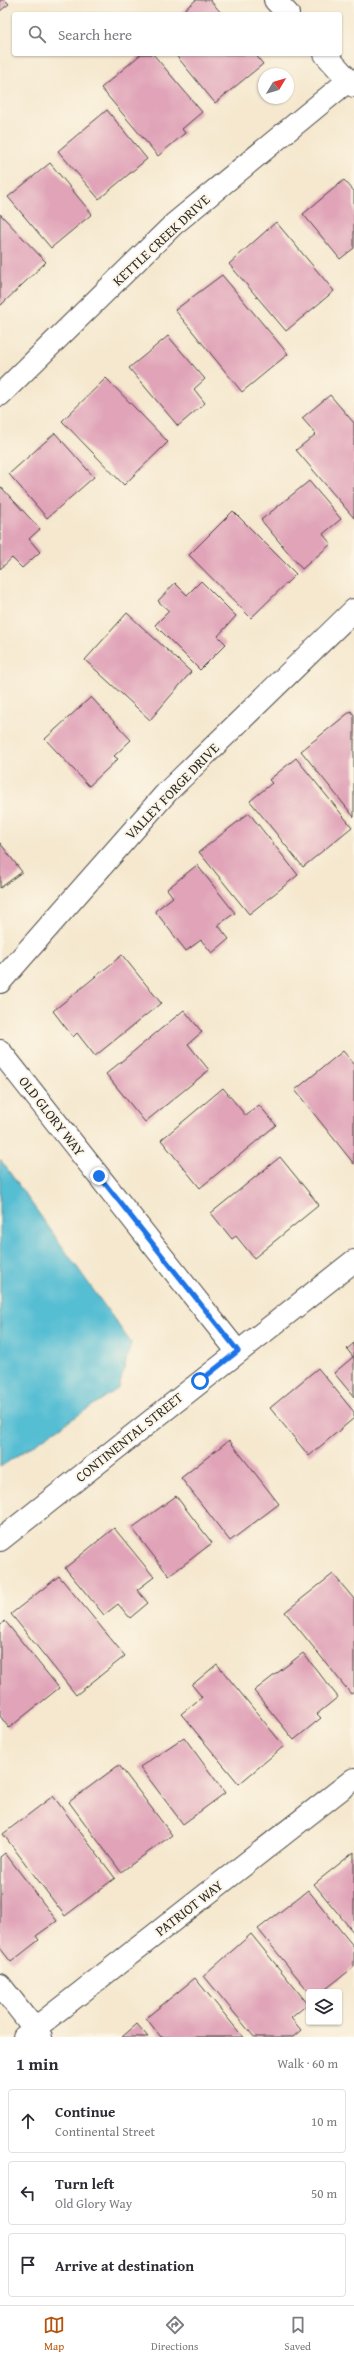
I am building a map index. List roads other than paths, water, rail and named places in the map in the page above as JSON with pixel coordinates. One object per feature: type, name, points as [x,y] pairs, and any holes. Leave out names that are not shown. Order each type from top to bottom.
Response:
[{"type":"street","points":[[275,0],[286,12]]},
{"type":"street","points":[[327,56],[351,83]]},
{"type":"street","name":"KETTLE CREEK DRIVE","points":[[0,395],[174,224],[351,83]]},
{"type":"street","name":"VALLEY FORGE DRIVE","points":[[0,982],[167,792],[354,610]]},
{"type":"street","name":"OLD GLORY WAY","points":[[0,1051],[238,1351]]},
{"type":"street","name":"CONTINENTAL STREET","points":[[0,1540],[354,1261]]},
{"type":"street","name":"PATRIOT WAY","points":[[33,2034],[354,1779]]},
{"type":"street","points":[[0,1985],[33,2034]]},
{"type":"water","points":[[0,1159],[131,1343],[119,1388],[0,1467]]}]
